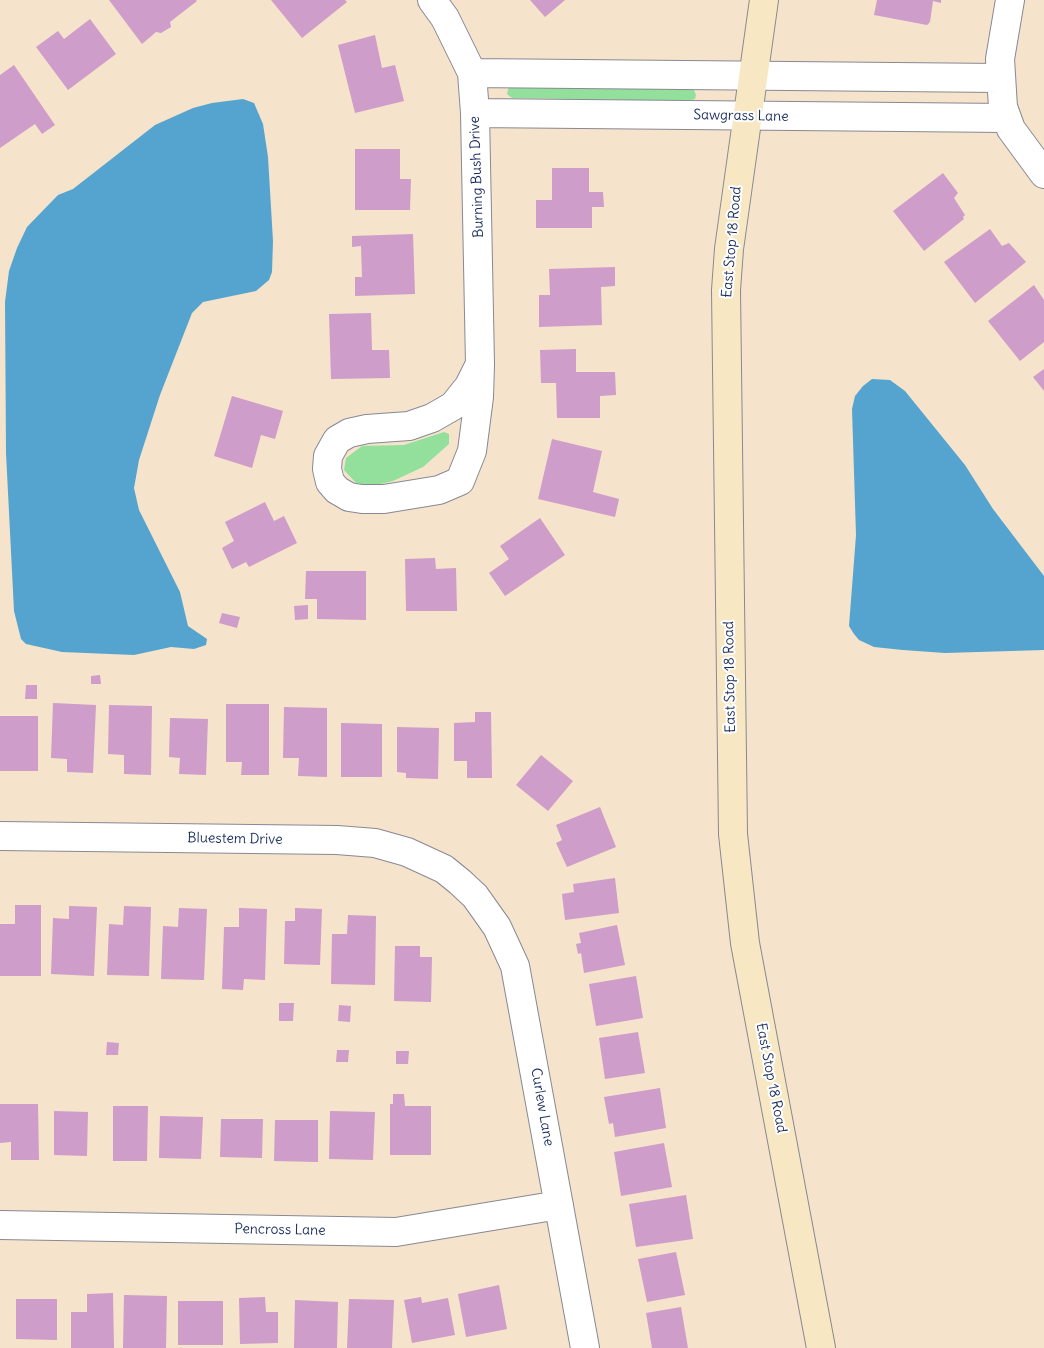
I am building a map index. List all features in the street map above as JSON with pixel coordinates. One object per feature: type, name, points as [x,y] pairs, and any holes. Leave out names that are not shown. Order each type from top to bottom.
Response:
[{"type":"street","name":"Burning Bush Drive","points":[[432,0],[445,18],[472,73],[475,113],[480,364],[472,451],[460,481],[439,490],[384,499],[349,497],[337,490],[330,482],[327,469],[328,456],[337,440],[358,431],[409,426],[432,418],[454,406],[469,386],[480,364]]},
{"type":"street","name":"East Stop 18 Road","points":[[764,0],[729,249],[726,290],[734,834],[745,943],[821,1348]]},
{"type":"street","points":[[1010,0],[1000,59],[1003,107],[1011,129],[1044,174]]},
{"type":"street","points":[[472,73],[753,74],[1000,78]]},
{"type":"street","name":"Sawgrass Lane","points":[[475,113],[1007,118]]},
{"type":"street","name":"Bluestem Drive","points":[[0,836],[337,840],[375,843],[407,852],[444,869],[460,882]]},
{"type":"street","name":"Curlew Lane","points":[[460,882],[475,896],[497,927],[515,966],[585,1348]]},
{"type":"street","name":"Pencross Lane","points":[[0,1225],[396,1232],[559,1205]]},
{"type":"green space","points":[[509,86],[693,88],[696,95],[695,99],[688,101],[512,98],[507,94]]},
{"type":"green space","points":[[444,432],[449,434],[449,444],[423,467],[393,481],[372,486],[356,483],[344,470],[346,458],[362,446],[404,445]]},
{"type":"water","points":[[243,99],[254,103],[263,124],[268,157],[273,241],[272,272],[269,280],[256,291],[203,302],[192,313],[160,395],[139,460],[134,488],[139,510],[180,592],[188,626],[207,639],[206,645],[194,649],[171,647],[134,655],[62,652],[26,644],[21,639],[14,611],[6,453],[5,302],[9,271],[17,248],[27,227],[58,195],[73,189],[155,125],[193,108],[212,103]]},
{"type":"water","points":[[872,379],[890,380],[905,391],[965,465],[993,509],[1044,576],[1044,650],[945,653],[903,650],[874,647],[859,640],[854,634],[849,626],[856,535],[852,409],[855,396]]},
{"type":"building","points":[[109,0],[197,1],[170,22],[171,27],[161,33],[156,32],[142,44]]},
{"type":"building","points":[[271,0],[345,0],[347,2],[302,38]]},
{"type":"building","points":[[530,0],[565,0],[545,17]]},
{"type":"building","points":[[877,0],[941,0],[941,3],[933,1],[930,22],[927,25],[874,15]]},
{"type":"building","points":[[90,19],[116,54],[68,90],[36,47],[58,31],[64,39]]},
{"type":"building","points":[[375,35],[382,68],[395,65],[404,101],[355,113],[338,45]]},
{"type":"building","points":[[14,65],[55,125],[42,134],[35,124],[0,148],[0,75]]},
{"type":"building","points":[[355,149],[400,149],[400,179],[411,179],[410,210],[355,210]]},
{"type":"building","points":[[552,168],[589,168],[589,192],[603,192],[604,207],[592,207],[592,228],[536,228],[536,200],[552,200]]},
{"type":"building","points":[[943,173],[958,193],[954,198],[965,215],[964,219],[924,251],[893,211]]},
{"type":"building","points":[[990,229],[1002,246],[1009,243],[1026,262],[975,303],[944,262]]},
{"type":"building","points":[[413,234],[415,294],[355,296],[355,277],[362,277],[361,246],[352,247],[352,236]]},
{"type":"building","points":[[615,267],[615,286],[601,287],[602,325],[539,327],[539,295],[550,295],[549,269]]},
{"type":"building","points":[[1034,285],[1044,300],[1044,342],[1020,361],[988,321]]},
{"type":"building","points":[[371,313],[372,350],[389,350],[390,378],[331,379],[329,314]]},
{"type":"building","points":[[576,349],[576,372],[615,372],[616,395],[600,396],[600,418],[557,418],[556,383],[541,383],[540,350]]},
{"type":"building","points":[[1044,369],[1044,391],[1033,377]]},
{"type":"building","points":[[232,396],[283,411],[275,439],[261,435],[252,468],[214,456]]},
{"type":"building","points":[[552,439],[602,451],[593,492],[619,499],[615,517],[538,499]]},
{"type":"building","points":[[265,502],[274,521],[284,516],[297,543],[249,567],[246,562],[232,569],[222,548],[234,541],[225,522]]},
{"type":"building","points":[[540,518],[565,555],[505,596],[489,573],[509,559],[500,546]]},
{"type":"building","points":[[435,558],[436,569],[456,568],[457,611],[406,611],[405,559]]},
{"type":"building","points":[[306,571],[366,571],[366,620],[317,619],[317,599],[305,599]]},
{"type":"building","points":[[308,605],[308,619],[295,620],[294,606]]},
{"type":"building","points":[[222,613],[240,617],[237,628],[219,623]]},
{"type":"building","points":[[100,675],[101,684],[91,684],[91,676]]},
{"type":"building","points":[[26,685],[37,685],[37,699],[25,699]]},
{"type":"building","points":[[53,703],[96,705],[93,773],[67,772],[67,759],[51,758]]},
{"type":"building","points":[[226,704],[269,704],[269,775],[241,775],[242,762],[226,762]]},
{"type":"building","points":[[109,705],[152,706],[151,775],[124,774],[124,755],[108,754]]},
{"type":"building","points":[[284,707],[327,708],[327,777],[298,776],[299,758],[283,758]]},
{"type":"building","points":[[475,712],[491,712],[492,778],[467,778],[467,761],[454,761],[454,723],[475,722]]},
{"type":"building","points":[[0,716],[38,716],[38,771],[0,771]]},
{"type":"building","points":[[170,718],[208,719],[206,775],[179,774],[180,758],[169,757]]},
{"type":"building","points":[[341,723],[382,724],[382,777],[341,777]]},
{"type":"building","points":[[397,727],[439,728],[438,779],[406,778],[406,773],[397,772]]},
{"type":"building","points":[[541,755],[573,781],[548,811],[516,785]]},
{"type":"building","points":[[600,807],[616,847],[567,867],[556,843],[562,840],[556,825]]},
{"type":"building","points":[[615,878],[619,913],[565,920],[562,894],[574,892],[573,884]]},
{"type":"building","points":[[15,905],[41,905],[41,976],[0,976],[0,924],[15,924]]},
{"type":"building","points":[[69,906],[97,907],[94,976],[51,974],[53,918],[69,919]]},
{"type":"building","points":[[124,906],[151,907],[149,976],[107,975],[109,924],[123,925]]},
{"type":"building","points":[[179,908],[207,909],[204,980],[161,979],[163,926],[178,927]]},
{"type":"building","points":[[239,908],[267,909],[265,980],[244,979],[243,990],[222,989],[224,927],[239,927]]},
{"type":"building","points":[[295,908],[322,909],[320,965],[284,964],[285,921],[295,921]]},
{"type":"building","points":[[348,915],[376,916],[375,985],[331,984],[332,934],[347,934]]},
{"type":"building","points":[[617,925],[625,965],[584,973],[581,953],[578,954],[576,944],[581,943],[579,933]]},
{"type":"building","points":[[395,946],[420,946],[420,957],[432,957],[431,1002],[394,1001]]},
{"type":"building","points":[[636,976],[643,1018],[596,1026],[589,984]]},
{"type":"building","points":[[279,1003],[294,1003],[293,1021],[279,1021]]},
{"type":"building","points":[[339,1005],[351,1006],[350,1022],[338,1021]]},
{"type":"building","points":[[638,1032],[645,1073],[605,1079],[599,1038]]},
{"type":"building","points":[[107,1042],[119,1043],[118,1055],[106,1055]]},
{"type":"building","points":[[337,1050],[349,1050],[348,1062],[336,1062]]},
{"type":"building","points":[[396,1051],[409,1051],[408,1064],[396,1064]]},
{"type":"building","points":[[660,1088],[666,1128],[615,1137],[613,1123],[609,1124],[604,1097]]},
{"type":"building","points":[[393,1094],[404,1094],[405,1106],[431,1106],[431,1155],[390,1155],[390,1104],[393,1104]]},
{"type":"building","points":[[0,1104],[38,1104],[39,1160],[11,1160],[11,1142],[0,1143]]},
{"type":"building","points":[[113,1106],[148,1106],[147,1161],[113,1161]]},
{"type":"building","points":[[54,1111],[88,1112],[87,1156],[54,1155]]},
{"type":"building","points":[[330,1111],[375,1112],[373,1160],[329,1159]]},
{"type":"building","points":[[160,1116],[203,1117],[201,1159],[159,1158]]},
{"type":"building","points":[[221,1119],[263,1119],[262,1158],[220,1157]]},
{"type":"building","points":[[275,1120],[318,1120],[318,1162],[274,1161]]},
{"type":"building","points":[[664,1143],[672,1187],[621,1196],[614,1152]]},
{"type":"building","points":[[686,1195],[693,1239],[636,1247],[629,1204]]},
{"type":"building","points":[[676,1252],[685,1295],[647,1302],[638,1259]]},
{"type":"building","points":[[499,1285],[507,1329],[466,1337],[458,1294]]},
{"type":"building","points":[[113,1293],[114,1348],[71,1348],[71,1312],[87,1312],[87,1294]]},
{"type":"building","points":[[124,1295],[167,1296],[166,1348],[123,1348]]},
{"type":"building","points":[[265,1297],[266,1312],[278,1312],[278,1343],[240,1344],[239,1298]]},
{"type":"building","points":[[421,1297],[422,1303],[448,1298],[455,1335],[412,1343],[404,1300]]},
{"type":"building","points":[[16,1299],[57,1299],[57,1340],[16,1339]]},
{"type":"building","points":[[349,1299],[394,1300],[392,1348],[347,1348]]},
{"type":"building","points":[[295,1300],[338,1302],[337,1348],[294,1348]]},
{"type":"building","points":[[178,1301],[223,1301],[223,1345],[178,1345]]},
{"type":"building","points":[[681,1307],[688,1348],[652,1348],[646,1313]]}]
